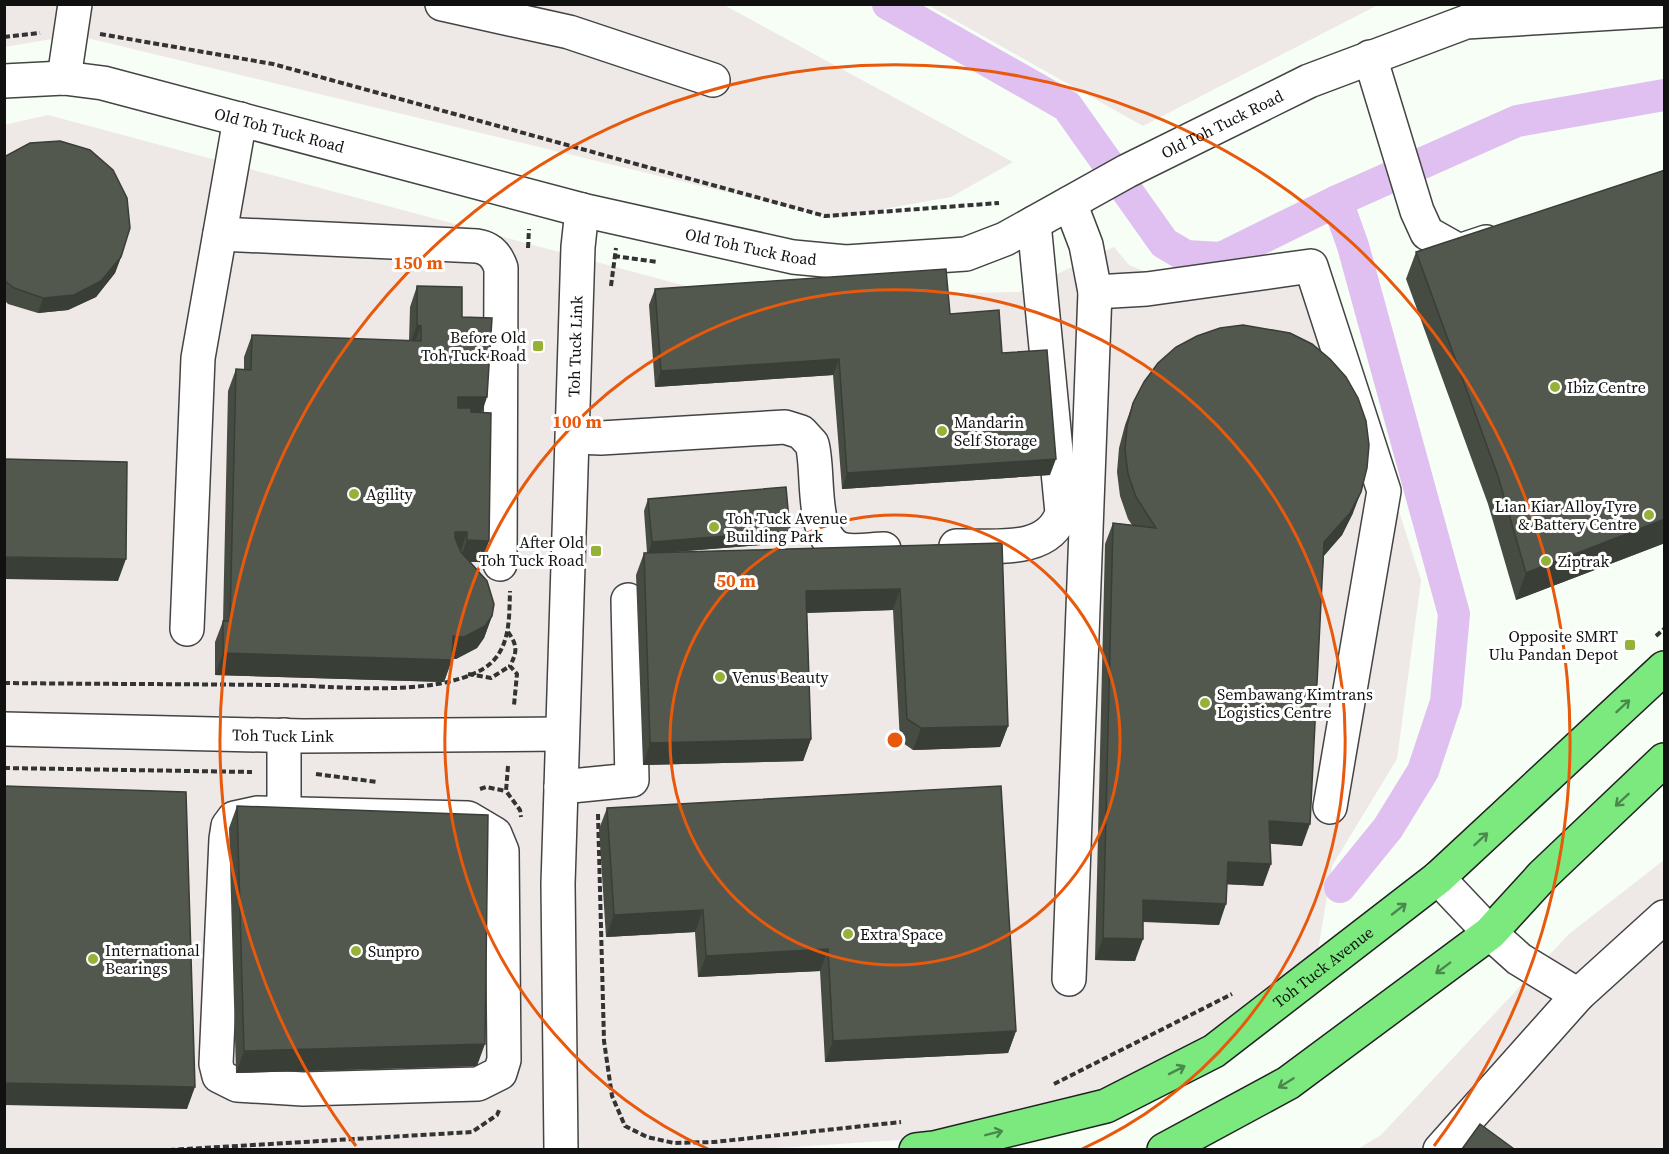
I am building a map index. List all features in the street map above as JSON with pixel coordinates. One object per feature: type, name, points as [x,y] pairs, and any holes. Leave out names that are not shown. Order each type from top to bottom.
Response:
[{"type":"main road","name":"Toh Tuck Avenue","points":[[910,1136],[934,1148],[1106,1106],[1214,1051],[1438,878],[1656,656]]},
{"type":"main road","points":[[1164,1149],[1288,1083],[1490,933],[1543,875],[1665,760]]},
{"type":"street","points":[[442,4],[569,32],[713,80]]},
{"type":"street","name":"Old Toh Tuck Road","points":[[4,81],[64,78],[103,83],[582,210],[793,257],[846,262],[966,254],[1005,239],[1161,153],[1309,81],[1477,12],[1665,10]]},
{"type":"street","points":[[64,78],[73,17]]},
{"type":"street","points":[[1370,57],[1417,211],[1427,233],[1459,251],[1513,232]]},
{"type":"street","points":[[188,629],[198,358],[240,119]]},
{"type":"street","points":[[1069,979],[1095,292],[1086,245],[1082,196]]},
{"type":"street","name":"Toh Tuck Link","points":[[561,1149],[558,884],[578,247],[582,210]]},
{"type":"street","points":[[573,436],[601,438],[785,427],[794,429],[812,444],[823,533],[832,543],[849,550],[1033,543],[1046,537],[1059,522],[1062,503],[1034,223]]},
{"type":"street","points":[[220,234],[477,246],[484,247],[494,255],[501,268],[500,564]]},
{"type":"street","points":[[1095,292],[1147,289],[1311,266],[1384,490],[1330,807]]},
{"type":"street","points":[[561,787],[632,780],[628,600]]},
{"type":"street","name":"Toh Tuck Link","points":[[4,729],[284,735],[562,734]]},
{"type":"street","points":[[284,735],[284,814]]},
{"type":"street","points":[[243,814],[284,814],[468,818],[495,834],[502,851],[504,1060],[500,1073],[495,1078],[478,1084],[303,1089],[237,1085],[219,1076],[216,1064],[228,826],[234,818],[243,814]]},
{"type":"street","points":[[1438,878],[1490,933],[1520,959],[1578,995]]},
{"type":"street","points":[[1440,1149],[1578,995],[1665,917]]},
{"type":"path","points":[[4,37],[73,17],[273,64],[825,216],[999,203]]},
{"type":"path","points":[[1656,656],[1665,629]]},
{"type":"path","points":[[4,683],[379,688],[447,683],[467,674],[482,669],[492,661],[501,649],[508,632],[516,644],[516,654],[510,666],[491,678],[467,674]]},
{"type":"path","points":[[510,666],[517,674],[506,791],[520,810],[521,822]]},
{"type":"path","points":[[1051,1085],[1242,989]]},
{"type":"path","points":[[169,1149],[472,1132],[497,1115],[502,1105]]},
{"type":"path","points":[[625,1126],[647,1137],[674,1143],[910,1136]]},
{"type":"shaded area","points":[[5,5],[724,5],[1013,162],[951,197],[833,218],[75,35],[5,47]]},
{"type":"shaded area","points":[[928,5],[1378,5],[1143,126]]},
{"type":"shaded area","points":[[48,115],[727,297],[1019,292],[1114,247],[1129,265],[1177,285],[1315,250],[1421,580],[1397,759],[1332,866],[1316,963],[1105,1099],[947,1137],[745,1150],[5,1149],[4,125]]},
{"type":"shaded area","points":[[1664,860],[1664,1149],[1356,1150],[1381,1135],[1569,934]]},
{"type":"building","points":[[60,141],[90,150],[113,170],[127,198],[130,228],[121,257],[101,281],[74,295],[43,298],[14,288],[4,280],[4,157],[30,143]]},
{"type":"building","name":"Ibiz Centre","points":[[1665,170],[1665,519],[1526,573],[1498,476],[1416,252]]},
{"type":"building","name":"Mandarin Self Storage","points":[[946,269],[950,314],[999,310],[1002,353],[1047,350],[1056,459],[847,473],[839,359],[661,371],[655,289]]},
{"type":"building","name":"Agility","points":[[417,286],[462,287],[462,317],[492,318],[487,397],[458,397],[458,408],[471,408],[471,412],[491,413],[489,541],[467,540],[467,532],[455,532],[455,538],[461,552],[487,581],[494,604],[492,616],[485,626],[464,637],[453,636],[452,660],[223,653],[223,621],[230,621],[236,369],[251,370],[252,335],[421,341],[421,326],[417,325]]},
{"type":"building","name":"Sembawang Kimtrans Logistics Centre","points":[[1243,325],[1290,333],[1312,344],[1346,377],[1358,398],[1366,421],[1369,445],[1367,468],[1361,492],[1350,513],[1324,542],[1310,824],[1269,821],[1271,864],[1228,862],[1226,904],[1143,900],[1143,939],[1103,938],[1113,523],[1156,528],[1136,497],[1128,474],[1125,450],[1127,426],[1133,403],[1144,382],[1158,363],[1176,347],[1220,328]]},
{"type":"building","points":[[4,459],[127,462],[126,559],[4,557]]},
{"type":"building","name":"Toh Tuck Avenue Building Park","points":[[786,487],[790,531],[652,542],[648,499]]},
{"type":"building","name":"Venus Beauty","points":[[1002,543],[1008,726],[921,728],[907,719],[900,589],[806,591],[811,739],[650,743],[644,553]]},
{"type":"building","name":"International Bearings","points":[[4,786],[186,792],[195,1087],[4,1083]]},
{"type":"building","name":"Extra Space","points":[[1001,786],[1016,1031],[833,1041],[828,949],[706,956],[703,910],[614,915],[607,808]]},
{"type":"building","name":"Sunpro","points":[[237,806],[488,815],[485,1044],[244,1051]]},
{"type":"building","points":[[1480,1124],[1514,1149],[1462,1149]]},
{"type":"waterway","points":[[888,4],[1067,106],[1164,243],[1186,256],[1221,258],[1337,201],[1353,246],[1454,614],[1446,702],[1423,771],[1388,828],[1340,887]]},
{"type":"waterway","points":[[1337,201],[1517,121],[1664,95]]},
{"type":"place","name":"Before Old Toh Tuck Road","points":[[538,346]]},
{"type":"place","name":"Ibiz Centre","points":[[1555,387]]},
{"type":"place","name":"Mandarin Self Storage","points":[[942,431]]},
{"type":"place","name":"Agility","points":[[354,494]]},
{"type":"place","name":"Lian Kiar Alloy Tyre & Battery Centre","points":[[1649,515]]},
{"type":"place","name":"Toh Tuck Avenue Building Park","points":[[714,527]]},
{"type":"place","name":"After Old Toh Tuck Road","points":[[596,551]]},
{"type":"place","name":"Ziptrak","points":[[1546,561]]},
{"type":"place","name":"Opposite SMRT Ulu Pandan Depot","points":[[1630,645]]},
{"type":"place","name":"Venus Beauty","points":[[720,677]]},
{"type":"place","name":"Sembawang Kimtrans Logistics Centre","points":[[1205,703]]},
{"type":"place","name":"Extra Space","points":[[848,934]]},
{"type":"place","name":"Sunpro","points":[[356,951]]},
{"type":"place","name":"International Bearings","points":[[93,959]]}]
